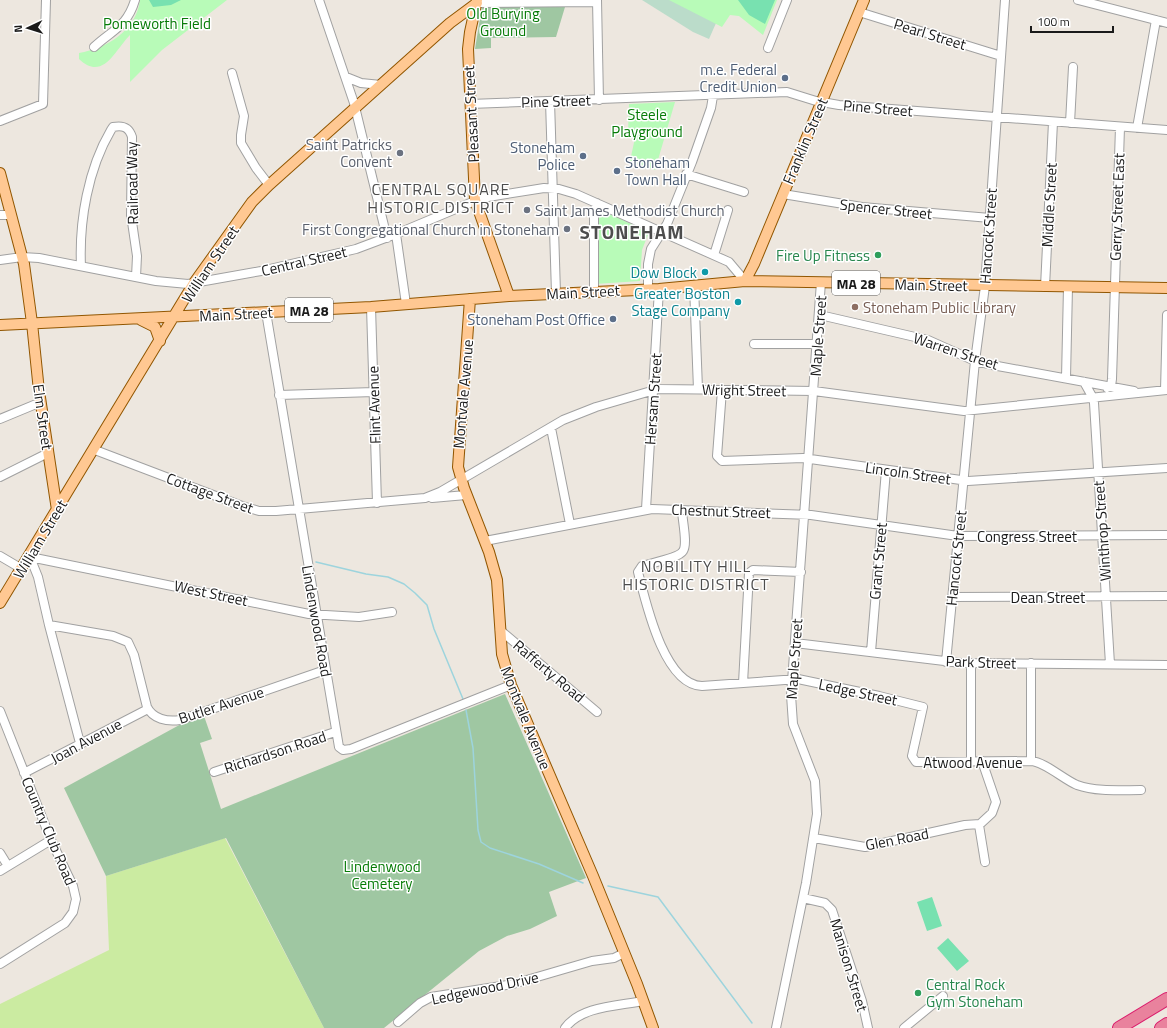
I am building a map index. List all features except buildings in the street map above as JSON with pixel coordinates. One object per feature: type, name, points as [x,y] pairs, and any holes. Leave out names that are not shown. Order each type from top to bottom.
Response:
[{"type":"highway","points":[[1119,1028],[1167,998]]},
{"type":"highway","points":[[1161,1028],[1167,1024]]},
{"type":"main road","name":"Franklin Street","points":[[745,281],[754,264],[864,0]]},
{"type":"main road","name":"William Street","points":[[0,603],[30,557],[192,287],[252,202],[268,185],[450,23],[477,1]]},
{"type":"main road","name":"Pleasant Street","points":[[477,1],[470,32],[468,54],[475,200],[509,296]]},
{"type":"main road","points":[[450,23],[463,25],[470,32]]},
{"type":"main road","name":"Elm Street","points":[[0,173],[23,261],[41,402],[57,510]]},
{"type":"main road","name":"Main Street","points":[[0,325],[174,318],[556,293],[648,289],[745,281],[1167,288]]},
{"type":"main road","points":[[192,287],[188,297],[190,308],[200,316]]},
{"type":"main road","name":"Montvale Avenue","points":[[470,299],[458,455],[461,479],[485,542],[498,584],[500,630],[504,664],[511,685],[624,953],[653,1028]]},
{"type":"main road","points":[[139,319],[155,327],[160,341]]},
{"type":"street","points":[[0,122],[44,104],[46,0]]},
{"type":"street","points":[[94,47],[119,28],[129,15],[135,0]]},
{"type":"street","points":[[319,0],[356,108],[386,238]]},
{"type":"street","points":[[768,48],[787,0]]},
{"type":"street","name":"Hancock Street","points":[[946,662],[975,360],[985,286],[1005,0]]},
{"type":"street","points":[[1078,0],[1167,23]]},
{"type":"street","points":[[477,1],[597,1],[599,100]]},
{"type":"street","name":"Pearl Street","points":[[859,12],[1001,56]]},
{"type":"street","points":[[1137,128],[1156,20]]},
{"type":"street","points":[[1070,123],[1073,67]]},
{"type":"street","points":[[232,73],[245,119],[241,135],[242,143],[247,155],[268,185]]},
{"type":"street","points":[[346,77],[360,83],[381,85]]},
{"type":"street","name":"Pine Street","points":[[470,104],[787,92],[822,102],[997,118],[1167,130]]},
{"type":"street","points":[[648,289],[648,259],[653,244],[667,224],[711,108],[713,96]]},
{"type":"street","points":[[550,102],[556,293]]},
{"type":"street","name":"Middle Street","points":[[1045,287],[1053,122]]},
{"type":"street","name":"Railroad Way","points":[[81,266],[84,218],[93,171],[113,127],[124,127],[129,131],[132,139],[131,214],[136,248],[136,277]]},
{"type":"street","name":"Gerry Street East","points":[[1111,386],[1120,127]]},
{"type":"street","points":[[686,174],[744,192]]},
{"type":"street","name":"Central Street","points":[[0,260],[23,261],[39,258],[192,287],[226,278],[320,258],[386,238],[475,200],[516,191],[553,188],[571,192],[714,255],[730,263],[745,281]]},
{"type":"street","name":"Spencer Street","points":[[783,194],[862,207],[990,218]]},
{"type":"street","points":[[594,291],[594,212],[597,203]]},
{"type":"street","points":[[714,255],[728,210]]},
{"type":"street","points":[[0,215],[11,215]]},
{"type":"street","points":[[396,234],[406,304]]},
{"type":"street","name":"Maple Street","points":[[776,1028],[803,898],[818,814],[817,794],[812,770],[793,724],[791,707],[820,316],[821,282]]},
{"type":"street","points":[[694,286],[698,390]]},
{"type":"street","points":[[1066,378],[1068,287]]},
{"type":"street","name":"Hersam Street","points":[[646,509],[659,288]]},
{"type":"street","name":"Flint Avenue","points":[[371,306],[377,503]]},
{"type":"street","name":"Lindenwood Road","points":[[266,312],[335,732],[339,746],[342,750],[347,750],[511,685]]},
{"type":"street","points":[[1166,390],[1167,315]]},
{"type":"street","name":"Warren Street","points":[[820,316],[928,340],[975,360],[992,365],[1111,386],[1141,393]]},
{"type":"street","points":[[754,344],[818,344]]},
{"type":"street","name":"Winthrop Street","points":[[1084,382],[1093,398],[1110,664]]},
{"type":"street","points":[[1093,398],[1111,386]]},
{"type":"street","name":"Wright Street","points":[[461,479],[564,420],[596,407],[653,390],[814,391],[970,411],[1093,398]]},
{"type":"street","name":"Lincoln Street","points":[[722,390],[717,455],[719,459],[809,459],[964,480],[1167,468]]},
{"type":"street","name":"Warren Street","points":[[1093,398],[1166,390]]},
{"type":"street","points":[[279,395],[374,392]]},
{"type":"street","points":[[0,419],[41,402]]},
{"type":"street","points":[[551,428],[570,524]]},
{"type":"street","name":"Cottage Street","points":[[95,450],[251,509],[266,511],[466,495]]},
{"type":"street","points":[[0,477],[48,453]]},
{"type":"street","name":"Grant Street","points":[[871,652],[886,470]]},
{"type":"street","name":"Cottage Street","points":[[425,498],[461,479]]},
{"type":"street","name":"Chestnut Street","points":[[485,542],[646,509],[805,514],[958,536]]},
{"type":"street","name":"Ledge Street","points":[[682,510],[685,546],[683,551],[678,555],[642,566],[638,571],[657,634],[669,661],[681,678],[688,683],[702,686],[792,679],[879,696],[924,708],[913,750],[914,761]]},
{"type":"street","name":"Congress Street","points":[[958,536],[1167,534]]},
{"type":"street","points":[[0,556],[22,569]]},
{"type":"street","points":[[30,557],[38,577],[80,744]]},
{"type":"street","name":"West Street","points":[[30,557],[316,615],[359,617],[392,612]]},
{"type":"street","points":[[743,683],[749,572],[753,570],[801,572]]},
{"type":"street","name":"Dean Street","points":[[952,598],[1167,596]]},
{"type":"street","points":[[49,625],[113,636],[128,642],[133,650],[148,709]]},
{"type":"street","name":"Rafferty Road","points":[[500,630],[597,712]]},
{"type":"street","name":"Park Street","points":[[795,644],[946,662],[1167,665]]},
{"type":"street","points":[[971,663],[971,761]]},
{"type":"street","name":"Atwood Avenue","points":[[914,761],[920,763],[1031,761],[1031,663]]},
{"type":"street","name":"Butler Avenue","points":[[148,709],[153,715],[162,719],[172,721],[180,720],[325,670]]},
{"type":"street","name":"Joan Avenue","points":[[24,773],[148,709]]},
{"type":"street","name":"Country Club Road","points":[[0,711],[2,726],[24,773],[50,840],[74,890],[76,899],[73,912],[61,926],[0,964]]},
{"type":"street","name":"Richardson Road","points":[[214,772],[335,732]]},
{"type":"street","points":[[982,761],[996,802],[992,813],[980,824],[985,862]]},
{"type":"street","points":[[1031,761],[1038,762],[1072,783],[1086,788],[1141,790]]},
{"type":"street","name":"Glen Road","points":[[814,838],[865,847],[965,825],[980,824]]},
{"type":"street","points":[[0,871],[50,840]]},
{"type":"street","points":[[0,853],[8,866]]},
{"type":"street","name":"Manison Street","points":[[803,898],[825,904],[832,910],[862,1001],[868,1028]]},
{"type":"street","name":"Ledgewood Drive","points":[[398,1022],[420,1003],[431,997],[513,984],[592,961],[614,958],[624,953]]},
{"type":"street","points":[[904,1028],[943,996]]},
{"type":"street","points":[[565,1028],[574,1018],[586,1013],[643,1001]]},
{"type":"green space","name":"Pomeworth Field","points":[[140,0],[227,0],[162,50],[130,82],[130,35],[114,55],[102,65],[95,67],[87,65],[79,59],[79,53],[89,51],[110,42],[126,29],[133,21]]},
{"type":"green space","points":[[149,0],[181,0],[171,5],[153,7]]},
{"type":"green space","points":[[642,0],[680,0],[720,14],[709,39],[693,32]]},
{"type":"green space","points":[[669,0],[777,0],[763,35],[739,16],[730,15],[722,27]]},
{"type":"green space","points":[[738,0],[775,0],[765,24],[749,15]]},
{"type":"green space","name":"Old Burying Ground","points":[[482,6],[565,7],[556,37],[491,38],[491,48],[475,49]]},
{"type":"green space","name":"Steele Playground","points":[[675,102],[655,170],[630,161],[635,138],[628,133],[629,104]]},
{"type":"green space","points":[[597,211],[603,211],[649,232],[642,250],[640,281],[595,284]]},
{"type":"green space","name":"Lindenwood Cemetery","points":[[505,694],[586,878],[549,892],[557,916],[530,929],[507,936],[479,951],[384,1028],[324,1028],[226,838],[106,876],[64,788],[183,723],[204,716],[212,739],[200,743],[221,809]]},
{"type":"green space","points":[[225,838],[324,1028],[0,1028],[0,1004],[109,950],[106,876]]},
{"type":"green space","points":[[932,897],[942,926],[927,931],[917,902]]},
{"type":"green space","points":[[948,938],[969,961],[957,971],[937,948]]},
{"type":"waterway","points":[[316,562],[366,574],[388,577],[404,584],[415,593],[427,605],[434,629],[463,699]]},
{"type":"waterway","points":[[466,710],[473,748],[478,830],[481,842],[490,848],[539,864],[583,883]]},
{"type":"waterway","points":[[608,886],[658,897],[752,1023]]},
{"type":"place","name":"m.e. Federal Credit Union","points":[[785,78]]},
{"type":"place","name":"Saint Patricks Convent","points":[[400,153]]},
{"type":"place","name":"Stoneham Police","points":[[583,156]]},
{"type":"place","name":"Stoneham Town Hall","points":[[617,171]]},
{"type":"place","name":"Saint James Methodist Church","points":[[527,210]]},
{"type":"place","name":"First Congregational Church in Stoneham","points":[[567,229]]},
{"type":"place","name":"Fire Up Fitness","points":[[878,255]]},
{"type":"place","name":"Dow Block","points":[[705,272]]},
{"type":"place","name":"Greater Boston Stage Company","points":[[738,302]]},
{"type":"place","name":"Stoneham Public Library","points":[[855,307]]},
{"type":"place","name":"Stoneham Post Office","points":[[613,319]]},
{"type":"place","name":"Central Rock Gym Stoneham","points":[[918,993]]},
{"type":"district","name":"CENTRAL SQUARE HISTORIC DISTRICT","points":[[441,198]]},
{"type":"district","name":"STONEHAM","points":[[632,231]]},
{"type":"district","name":"NOBILITY HILL HISTORIC DISTRICT","points":[[696,575]]}]
